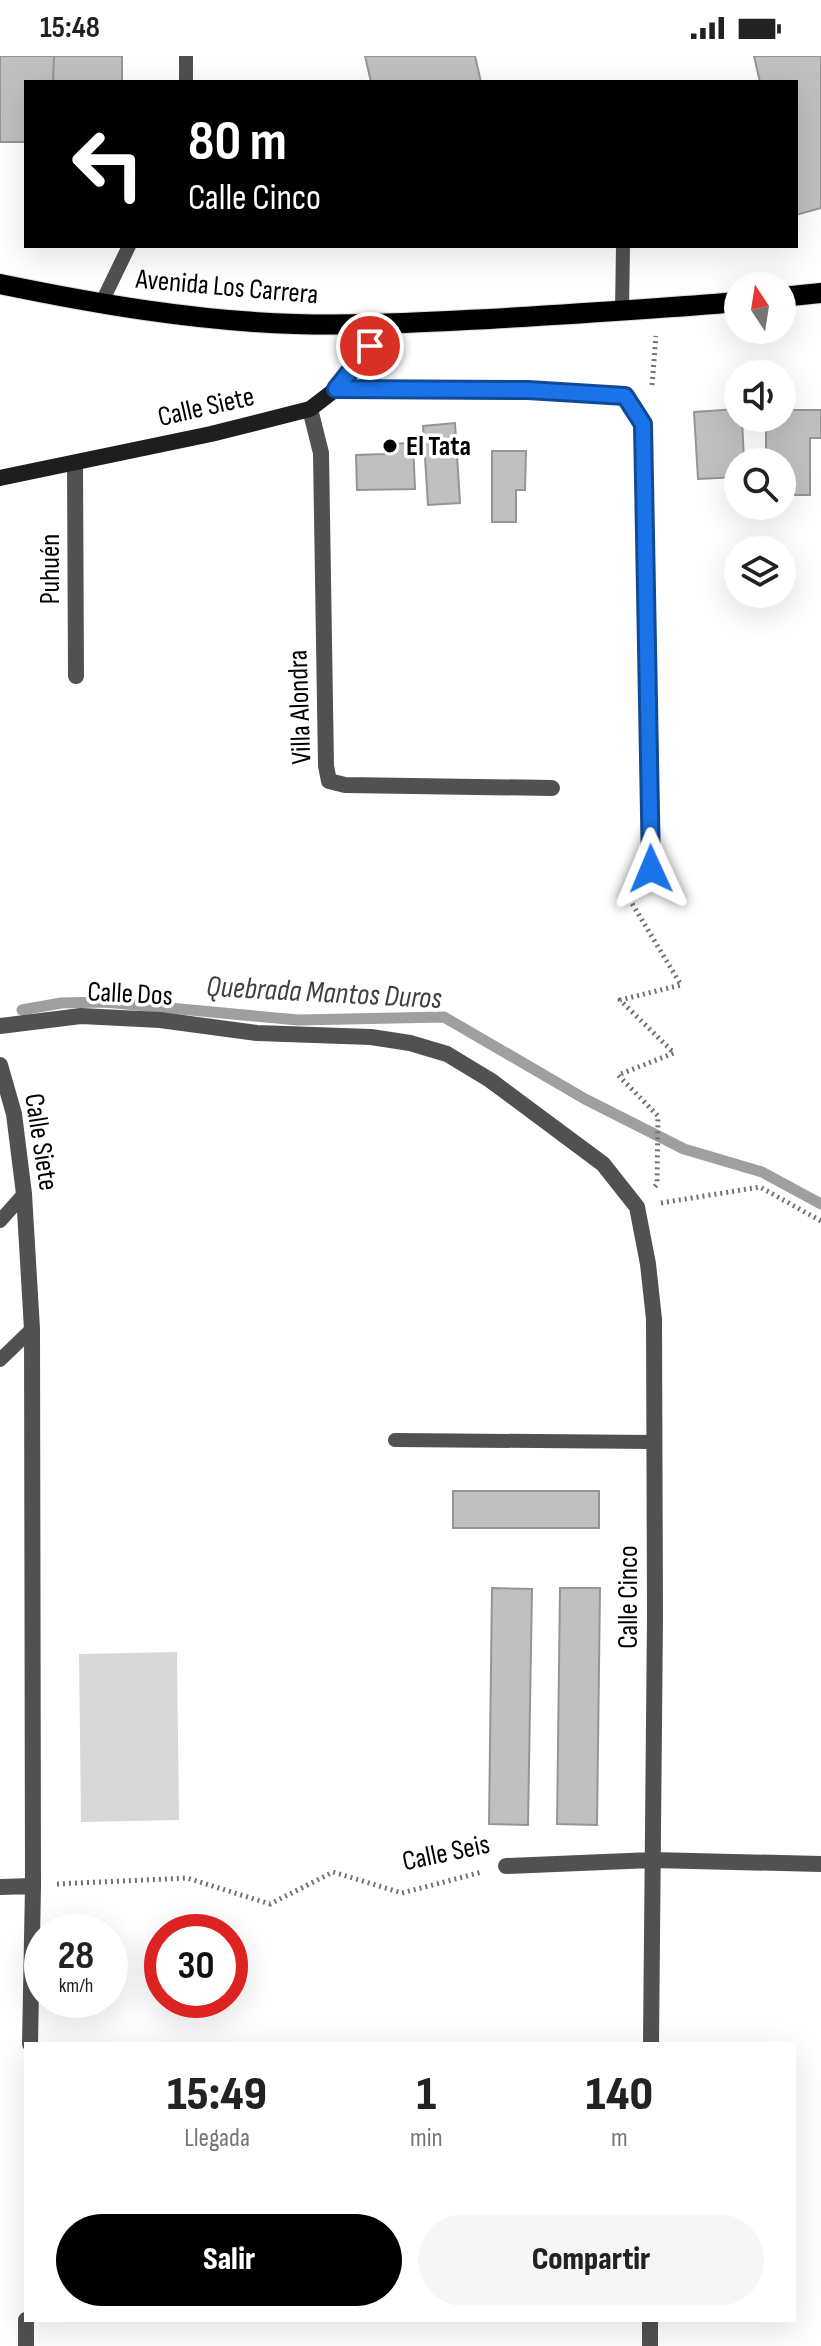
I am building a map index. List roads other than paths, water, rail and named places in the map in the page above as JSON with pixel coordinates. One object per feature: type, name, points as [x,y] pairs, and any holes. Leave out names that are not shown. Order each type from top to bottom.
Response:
[{"type":"main road","name":"Avenida Los Carrera","points":[[0,284],[101,304],[231,320],[294,324],[387,324],[724,303]]},
{"type":"main road","points":[[796,297],[821,293]]},
{"type":"main road","points":[[796,301],[821,304]]},
{"type":"street","name":"Calle Siete","points":[[0,478],[211,434],[310,409],[336,389],[387,324]]},
{"type":"street","points":[[336,389],[528,390],[625,396],[643,424],[651,869]]},
{"type":"street","name":"Villa Alondra","points":[[310,409],[321,453],[329,781],[345,785],[552,788]]},
{"type":"street","name":"Puhuén","points":[[75,463],[76,676]]},
{"type":"street","name":"Calle Dos","points":[[0,1026],[81,1016],[160,1020],[257,1033],[371,1037],[410,1043],[447,1054],[490,1080],[603,1164]]},
{"type":"street","name":"Calle Siete","points":[[0,1065],[14,1114],[24,1194],[32,1329],[33,1886],[30,2042]]},
{"type":"street","name":"Calle Cinco","points":[[603,1164],[637,1207],[654,1319],[651,2042]]},
{"type":"street","name":"Calle Seis","points":[[506,1866],[652,1860],[821,1864]]},
{"type":"street","points":[[0,1887],[33,1886]]},
{"type":"street","points":[[26,2322],[26,2346]]},
{"type":"street","points":[[650,2322],[650,2346]]},
{"type":"lane","points":[[186,56],[186,80]]},
{"type":"lane","points":[[101,304],[128,248]]},
{"type":"lane","points":[[622,311],[623,248]]},
{"type":"lane","points":[[0,1221],[24,1194]]},
{"type":"lane","points":[[0,1360],[32,1329]]},
{"type":"lane","points":[[395,1440],[654,1442]]},
{"type":"waterway","name":"Quebrada Mantos Duros","points":[[22,1010],[61,1003],[104,1002],[298,1020],[444,1017],[585,1099],[684,1149],[762,1172],[821,1204]]},
{"type":"place","name":"El Tata","points":[[390,446]]}]
